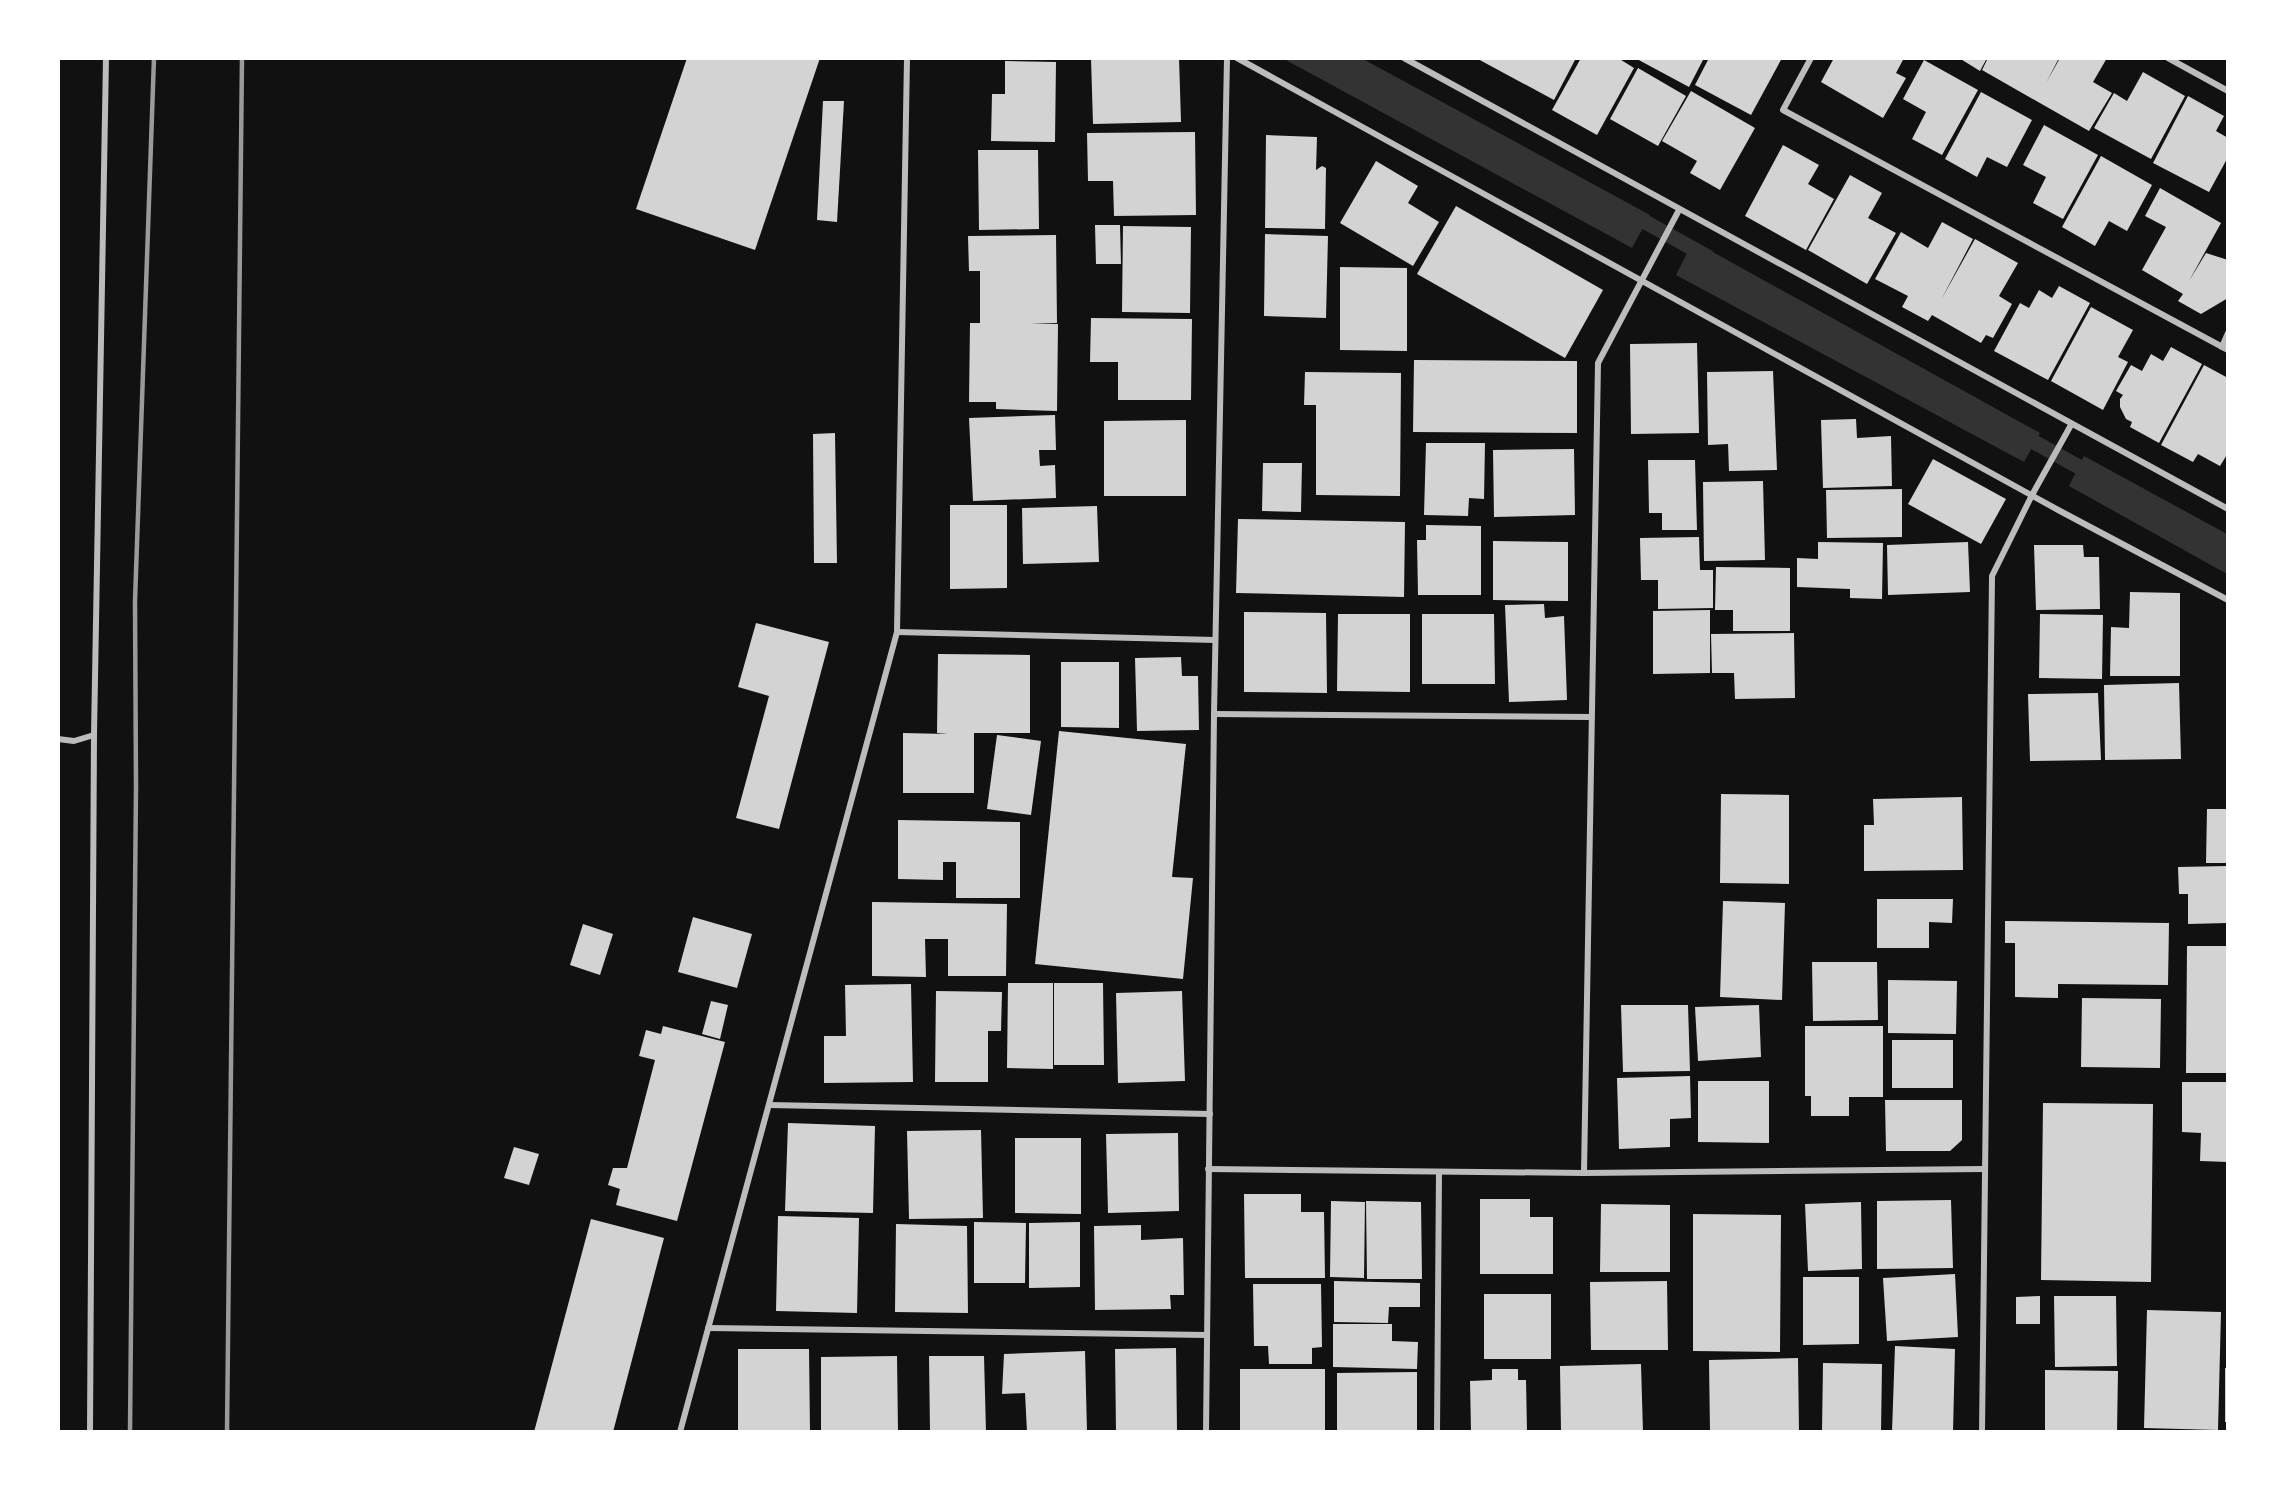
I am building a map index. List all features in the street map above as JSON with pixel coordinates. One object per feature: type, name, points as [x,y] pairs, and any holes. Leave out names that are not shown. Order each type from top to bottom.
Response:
[{"type":"street","points":[[90,1431],[94,735],[106,58]]},
{"type":"street","points":[[680,1431],[897,632],[907,58]]},
{"type":"street","points":[[1206,1431],[1215,640],[1227,58]]},
{"type":"street","points":[[1237,58],[1641,282],[2228,600]]},
{"type":"street","points":[[1404,58],[2228,509]]},
{"type":"street","points":[[1810,58],[1783,110],[2225,348],[2228,333]]},
{"type":"street","points":[[2168,58],[2228,91]]},
{"type":"street","points":[[1584,1173],[1598,363],[1679,210]]},
{"type":"street","points":[[1982,1431],[1992,576],[2032,495],[2071,425]]},
{"type":"street","points":[[897,632],[1215,640]]},
{"type":"street","points":[[1214,714],[1591,717]]},
{"type":"street","points":[[58,739],[74,741],[94,735]]},
{"type":"street","points":[[769,1106],[1210,1114]]},
{"type":"street","points":[[1208,1169],[1584,1173],[1985,1168]]},
{"type":"street","points":[[1437,1431],[1439,1172]]},
{"type":"street","points":[[708,1328],[1207,1335]]},
{"type":"shaded area","points":[[1284,59],[1363,59],[1650,215],[1632,248]]},
{"type":"shaded area","points":[[1693,241],[2040,433],[2024,462],[1676,275]]},
{"type":"shaded area","points":[[2084,456],[2227,534],[2227,574],[2069,486]]},
{"type":"building","points":[[687,58],[820,58],[755,250],[636,209]]},
{"type":"building","points":[[1091,58],[1179,58],[1181,122],[1093,124]]},
{"type":"building","points":[[1476,58],[1576,58],[1554,100]]},
{"type":"building","points":[[1581,58],[1618,58],[1634,68],[1597,135],[1552,110]]},
{"type":"building","points":[[1635,58],[1704,58],[1689,87]]},
{"type":"building","points":[[1709,58],[1782,58],[1751,115],[1695,85]]},
{"type":"building","points":[[1834,58],[1904,58],[1896,73],[1906,78],[1883,118],[1821,82]]},
{"type":"building","points":[[1959,58],[1987,58],[1980,71]]},
{"type":"building","points":[[1988,58],[2059,58],[2046,83],[2060,58],[2107,58],[2093,82],[2112,93],[2089,131],[1982,70]]},
{"type":"building","points":[[1924,60],[1978,90],[1942,155],[1912,139],[1926,112],[1903,99]]},
{"type":"building","points":[[1005,61],[1056,62],[1055,142],[991,141],[992,94],[1005,94]]},
{"type":"building","points":[[1638,68],[1686,96],[1658,146],[1610,119]]},
{"type":"building","points":[[2143,72],[2185,96],[2151,159],[2094,128],[2114,93],[2127,101]]},
{"type":"building","points":[[1691,91],[1755,128],[1720,190],[1690,173],[1697,161],[1662,141]]},
{"type":"building","points":[[1981,92],[2032,120],[2007,167],[1987,157],[1977,177],[1945,159]]},
{"type":"building","points":[[2188,96],[2224,116],[2216,131],[2228,138],[2228,157],[2209,192],[2153,163]]},
{"type":"building","points":[[823,101],[844,101],[837,222],[817,220]]},
{"type":"building","points":[[2044,125],[2098,155],[2063,219],[2033,203],[2046,177],[2023,165]]},
{"type":"building","points":[[1195,132],[1196,215],[1114,216],[1113,181],[1088,181],[1087,133]]},
{"type":"building","points":[[1266,135],[1317,137],[1316,170],[1322,166],[1326,168],[1325,229],[1265,228]]},
{"type":"building","points":[[1783,145],[1819,165],[1808,184],[1834,199],[1806,250],[1745,216]]},
{"type":"building","points":[[978,150],[1038,150],[1039,229],[979,230]]},
{"type":"building","points":[[2101,156],[2152,185],[2127,231],[2109,221],[2095,246],[2062,227]]},
{"type":"building","points":[[1376,161],[1418,186],[1408,203],[1439,222],[1413,266],[1340,223]]},
{"type":"building","points":[[1850,175],[1882,193],[1868,218],[1896,233],[1867,284],[1808,250]]},
{"type":"building","points":[[2160,188],[2221,223],[2189,281],[2206,253],[2228,260],[2228,298],[2201,314],[2178,301],[2183,294],[2142,270],[2166,227],[2145,216]]},
{"type":"building","points":[[1456,206],[1603,290],[1565,358],[1417,274]]},
{"type":"building","points":[[1942,222],[1973,239],[1941,300],[1975,239],[2018,263],[1999,296],[2012,304],[1993,338],[1986,335],[1981,343],[1932,315],[1928,321],[1902,307],[1908,296],[1875,279],[1901,232],[1928,248]]},
{"type":"building","points":[[1095,225],[1120,225],[1121,264],[1096,264]]},
{"type":"building","points":[[1123,226],[1191,227],[1190,313],[1122,312]]},
{"type":"building","points":[[1265,234],[1328,236],[1326,318],[1264,316]]},
{"type":"building","points":[[1056,235],[1057,323],[1030,324],[1058,324],[1057,411],[996,409],[996,402],[969,402],[970,323],[980,323],[980,271],[969,271],[968,236]]},
{"type":"building","points":[[1340,267],[1407,268],[1407,351],[1340,350]]},
{"type":"building","points":[[2059,286],[2090,303],[2048,380],[1994,351],[2020,303],[2029,308],[2039,290],[2052,298]]},
{"type":"building","points":[[2091,307],[2133,330],[2118,357],[2128,362],[2103,410],[2051,381]]},
{"type":"building","points":[[1091,318],[1192,319],[1191,400],[1118,400],[1118,362],[1090,362]]},
{"type":"building","points":[[1697,343],[1699,433],[1631,434],[1630,344]]},
{"type":"building","points":[[2171,347],[2202,364],[2159,443],[2130,427],[2132,422],[2126,419],[2120,407],[2120,399],[2123,395],[2116,391],[2131,365],[2142,371],[2151,354],[2163,361]]},
{"type":"building","points":[[1414,360],[1577,361],[1577,433],[1413,432]]},
{"type":"building","points":[[2204,365],[2228,378],[2228,453],[2220,466],[2198,454],[2193,462],[2161,445]]},
{"type":"building","points":[[1773,371],[1777,470],[1729,471],[1728,444],[1708,445],[1707,372]]},
{"type":"building","points":[[1305,372],[1401,373],[1400,496],[1316,495],[1316,405],[1304,405]]},
{"type":"building","points":[[1055,415],[1056,450],[1039,450],[1040,466],[1055,465],[1056,498],[973,501],[969,418]]},
{"type":"building","points":[[1856,419],[1857,438],[1891,436],[1892,486],[1823,488],[1821,420]]},
{"type":"building","points":[[1186,420],[1186,496],[1104,496],[1104,421]]},
{"type":"building","points":[[835,433],[837,563],[814,563],[813,434]]},
{"type":"building","points":[[1426,443],[1485,443],[1484,499],[1469,498],[1468,516],[1424,515]]},
{"type":"building","points":[[1574,449],[1575,515],[1494,517],[1493,450]]},
{"type":"building","points":[[1933,459],[2006,499],[1981,544],[1908,504]]},
{"type":"building","points":[[1648,460],[1695,460],[1697,530],[1662,530],[1662,513],[1649,513]]},
{"type":"building","points":[[1263,463],[1302,463],[1301,512],[1262,511]]},
{"type":"building","points":[[1763,481],[1765,560],[1704,561],[1703,482]]},
{"type":"building","points":[[1902,489],[1902,537],[1827,538],[1826,490]]},
{"type":"building","points":[[950,505],[1007,505],[1007,588],[950,589]]},
{"type":"building","points":[[1097,506],[1099,562],[1023,564],[1022,508]]},
{"type":"building","points":[[1238,519],[1405,522],[1404,597],[1236,593]]},
{"type":"building","points":[[1426,525],[1481,526],[1481,595],[1418,595],[1417,540],[1426,540]]},
{"type":"building","points":[[1699,537],[1700,570],[1713,570],[1713,608],[1658,609],[1658,580],[1641,580],[1640,538]]},
{"type":"building","points":[[1493,541],[1568,542],[1568,601],[1493,600]]},
{"type":"building","points":[[1818,542],[1883,543],[1882,599],[1850,598],[1850,589],[1797,587],[1797,558],[1818,559]]},
{"type":"building","points":[[1968,542],[1970,592],[1888,595],[1887,545]]},
{"type":"building","points":[[2034,545],[2083,545],[2084,557],[2099,557],[2100,609],[2036,610]]},
{"type":"building","points":[[1716,567],[1790,568],[1790,631],[1733,631],[1733,610],[1715,610]]},
{"type":"building","points":[[2130,592],[2180,593],[2180,676],[2110,676],[2111,627],[2129,628]]},
{"type":"building","points":[[1544,604],[1545,618],[1564,616],[1567,700],[1509,702],[1505,605]]},
{"type":"building","points":[[1710,610],[1710,673],[1653,674],[1653,611]]},
{"type":"building","points":[[1244,612],[1326,613],[1327,693],[1244,692]]},
{"type":"building","points":[[1338,614],[1410,614],[1410,692],[1337,691]]},
{"type":"building","points":[[1422,614],[1494,614],[1495,684],[1422,684]]},
{"type":"building","points":[[2040,614],[2103,615],[2102,679],[2039,678]]},
{"type":"building","points":[[756,623],[829,642],[779,829],[736,818],[769,696],[738,687]]},
{"type":"building","points":[[1794,633],[1795,698],[1735,699],[1734,673],[1712,673],[1711,634]]},
{"type":"building","points":[[938,654],[1030,655],[1030,733],[974,733],[974,793],[903,793],[903,733],[948,734],[937,733]]},
{"type":"building","points":[[1181,657],[1182,676],[1198,676],[1199,730],[1137,731],[1135,658]]},
{"type":"building","points":[[1061,662],[1119,662],[1119,728],[1061,727]]},
{"type":"building","points":[[2179,683],[2181,759],[2105,760],[2104,685]]},
{"type":"building","points":[[2098,693],[2101,760],[2030,761],[2028,694]]},
{"type":"building","points":[[1059,731],[1186,744],[1172,877],[1193,878],[1183,979],[1035,964]]},
{"type":"building","points":[[997,735],[1041,741],[1031,815],[987,809]]},
{"type":"building","points":[[1721,794],[1789,795],[1789,884],[1720,883]]},
{"type":"building","points":[[1962,797],[1963,870],[1864,871],[1864,825],[1874,825],[1873,799]]},
{"type":"building","points":[[2207,809],[2228,809],[2228,863],[2206,863]]},
{"type":"building","points":[[898,820],[1020,822],[1020,898],[956,898],[956,862],[943,862],[943,880],[898,879]]},
{"type":"building","points":[[2228,866],[2228,923],[2188,924],[2188,894],[2179,894],[2178,867]]},
{"type":"building","points":[[1877,899],[1953,899],[1952,923],[1929,922],[1929,948],[1877,948]]},
{"type":"building","points":[[1723,901],[1785,903],[1782,1000],[1720,997]]},
{"type":"building","points":[[872,902],[1007,904],[1006,976],[948,976],[948,939],[925,939],[926,977],[872,976]]},
{"type":"building","points":[[693,917],[752,934],[737,988],[678,972]]},
{"type":"building","points":[[2005,921],[2169,923],[2168,985],[2058,984],[2058,998],[2015,997],[2015,943],[2005,943]]},
{"type":"building","points":[[583,924],[613,934],[600,975],[570,965]]},
{"type":"building","points":[[2187,946],[2228,946],[2228,1073],[2186,1073]]},
{"type":"building","points":[[1812,962],[1877,962],[1878,1020],[1813,1021]]},
{"type":"building","points":[[1888,980],[1957,981],[1956,1034],[1888,1033]]},
{"type":"building","points":[[1008,983],[1053,983],[1053,1069],[1007,1068]]},
{"type":"building","points":[[1054,983],[1103,983],[1104,1065],[1054,1065]]},
{"type":"building","points":[[911,984],[913,1082],[824,1083],[824,1036],[846,1036],[845,985]]},
{"type":"building","points":[[936,991],[1002,992],[1001,1031],[988,1031],[988,1082],[935,1082]]},
{"type":"building","points":[[1182,991],[1185,1081],[1118,1083],[1116,993]]},
{"type":"building","points":[[2082,998],[2161,999],[2160,1068],[2081,1067]]},
{"type":"building","points":[[711,1001],[728,1005],[720,1039],[702,1034]]},
{"type":"building","points":[[1621,1005],[1688,1005],[1690,1071],[1623,1072]]},
{"type":"building","points":[[1759,1005],[1761,1057],[1698,1061],[1695,1007]]},
{"type":"building","points":[[663,1026],[725,1042],[677,1221],[616,1205],[620,1189],[608,1185],[613,1168],[627,1168],[655,1060],[639,1056],[646,1030],[661,1034]]},
{"type":"building","points":[[1805,1026],[1883,1026],[1883,1097],[1849,1097],[1849,1116],[1811,1116],[1811,1096],[1805,1096]]},
{"type":"building","points":[[1892,1040],[1953,1040],[1953,1088],[1892,1088]]},
{"type":"building","points":[[1690,1076],[1691,1118],[1670,1119],[1670,1147],[1619,1149],[1617,1078]]},
{"type":"building","points":[[1698,1081],[1769,1081],[1769,1143],[1698,1142]]},
{"type":"building","points":[[2182,1082],[2228,1082],[2228,1162],[2200,1161],[2201,1133],[2182,1132]]},
{"type":"building","points":[[1885,1100],[1962,1100],[1962,1140],[1950,1151],[1886,1151]]},
{"type":"building","points":[[2043,1103],[2153,1104],[2151,1282],[2041,1280]]},
{"type":"building","points":[[788,1123],[875,1126],[873,1213],[785,1211]]},
{"type":"building","points":[[981,1130],[983,1218],[909,1219],[907,1131]]},
{"type":"building","points":[[1178,1133],[1179,1211],[1108,1213],[1106,1134]]},
{"type":"building","points":[[1015,1138],[1081,1138],[1081,1214],[1015,1213]]},
{"type":"building","points":[[514,1147],[539,1154],[529,1185],[504,1178]]},
{"type":"building","points":[[1244,1194],[1301,1194],[1301,1212],[1324,1212],[1325,1278],[1245,1278]]},
{"type":"building","points":[[1480,1199],[1530,1199],[1530,1217],[1553,1217],[1553,1274],[1480,1274]]},
{"type":"building","points":[[1951,1200],[1953,1268],[1877,1269],[1877,1201]]},
{"type":"building","points":[[1331,1201],[1365,1202],[1364,1278],[1330,1277]]},
{"type":"building","points":[[1366,1201],[1421,1202],[1422,1279],[1367,1279]]},
{"type":"building","points":[[1861,1202],[1862,1269],[1808,1271],[1805,1204]]},
{"type":"building","points":[[1601,1204],[1670,1205],[1670,1272],[1600,1272]]},
{"type":"building","points":[[1693,1214],[1781,1215],[1780,1352],[1693,1351]]},
{"type":"building","points":[[778,1216],[859,1218],[857,1313],[776,1311]]},
{"type":"building","points":[[591,1219],[664,1238],[613,1432],[534,1432]]},
{"type":"building","points":[[974,1222],[1026,1223],[1025,1283],[974,1283]]},
{"type":"building","points":[[1080,1222],[1080,1287],[1029,1288],[1029,1223]]},
{"type":"building","points":[[896,1224],[967,1226],[968,1313],[895,1312]]},
{"type":"building","points":[[1141,1225],[1141,1240],[1183,1238],[1184,1295],[1170,1295],[1171,1309],[1095,1310],[1094,1226]]},
{"type":"building","points":[[1955,1274],[1958,1337],[1887,1341],[1883,1278]]},
{"type":"building","points":[[1803,1277],[1859,1277],[1859,1344],[1803,1345]]},
{"type":"building","points":[[1334,1281],[1420,1283],[1420,1307],[1389,1307],[1388,1323],[1334,1322]]},
{"type":"building","points":[[1667,1281],[1668,1350],[1591,1350],[1590,1282]]},
{"type":"building","points":[[1253,1284],[1321,1284],[1322,1347],[1312,1348],[1312,1364],[1269,1364],[1268,1346],[1254,1346]]},
{"type":"building","points":[[1484,1294],[1551,1294],[1551,1359],[1484,1359]]},
{"type":"building","points":[[2040,1296],[2040,1324],[2016,1324],[2016,1297]]},
{"type":"building","points":[[2054,1296],[2116,1296],[2117,1366],[2055,1367]]},
{"type":"building","points":[[2147,1310],[2221,1312],[2218,1430],[2144,1428]]},
{"type":"building","points":[[1333,1324],[1392,1324],[1392,1341],[1418,1342],[1417,1369],[1333,1367]]},
{"type":"building","points":[[1895,1346],[1955,1349],[1953,1432],[1892,1432]]},
{"type":"building","points":[[1176,1348],[1177,1432],[1116,1432],[1115,1349]]},
{"type":"building","points":[[738,1349],[809,1349],[810,1432],[738,1432]]},
{"type":"building","points":[[1085,1351],[1087,1432],[1027,1432],[1025,1393],[1002,1394],[1004,1354]]},
{"type":"building","points":[[897,1356],[898,1432],[821,1432],[821,1357]]},
{"type":"building","points":[[929,1356],[984,1356],[986,1432],[930,1432]]},
{"type":"building","points":[[1798,1358],[1799,1432],[1710,1432],[1709,1360]]},
{"type":"building","points":[[1823,1363],[1882,1364],[1881,1432],[1822,1432]]},
{"type":"building","points":[[1641,1364],[1643,1432],[1561,1432],[1560,1366]]},
{"type":"building","points":[[2225,1368],[2228,1368],[2228,1422],[2225,1422]]},
{"type":"building","points":[[1240,1369],[1325,1369],[1325,1432],[1240,1432]]},
{"type":"building","points":[[1492,1369],[1518,1369],[1518,1380],[1526,1380],[1527,1432],[1471,1432],[1470,1381],[1492,1380]]},
{"type":"building","points":[[2045,1370],[2118,1371],[2117,1432],[2045,1432]]},
{"type":"building","points":[[1417,1372],[1417,1432],[1337,1432],[1337,1373]]},
{"type":"waterway","points":[[1629,213],[1708,257]]},
{"type":"waterway","points":[[2018,433],[2097,477]]},
{"type":"railway","points":[[130,1432],[136,786],[135,601],[154,58]]},
{"type":"railway","points":[[227,1432],[242,58]]}]
